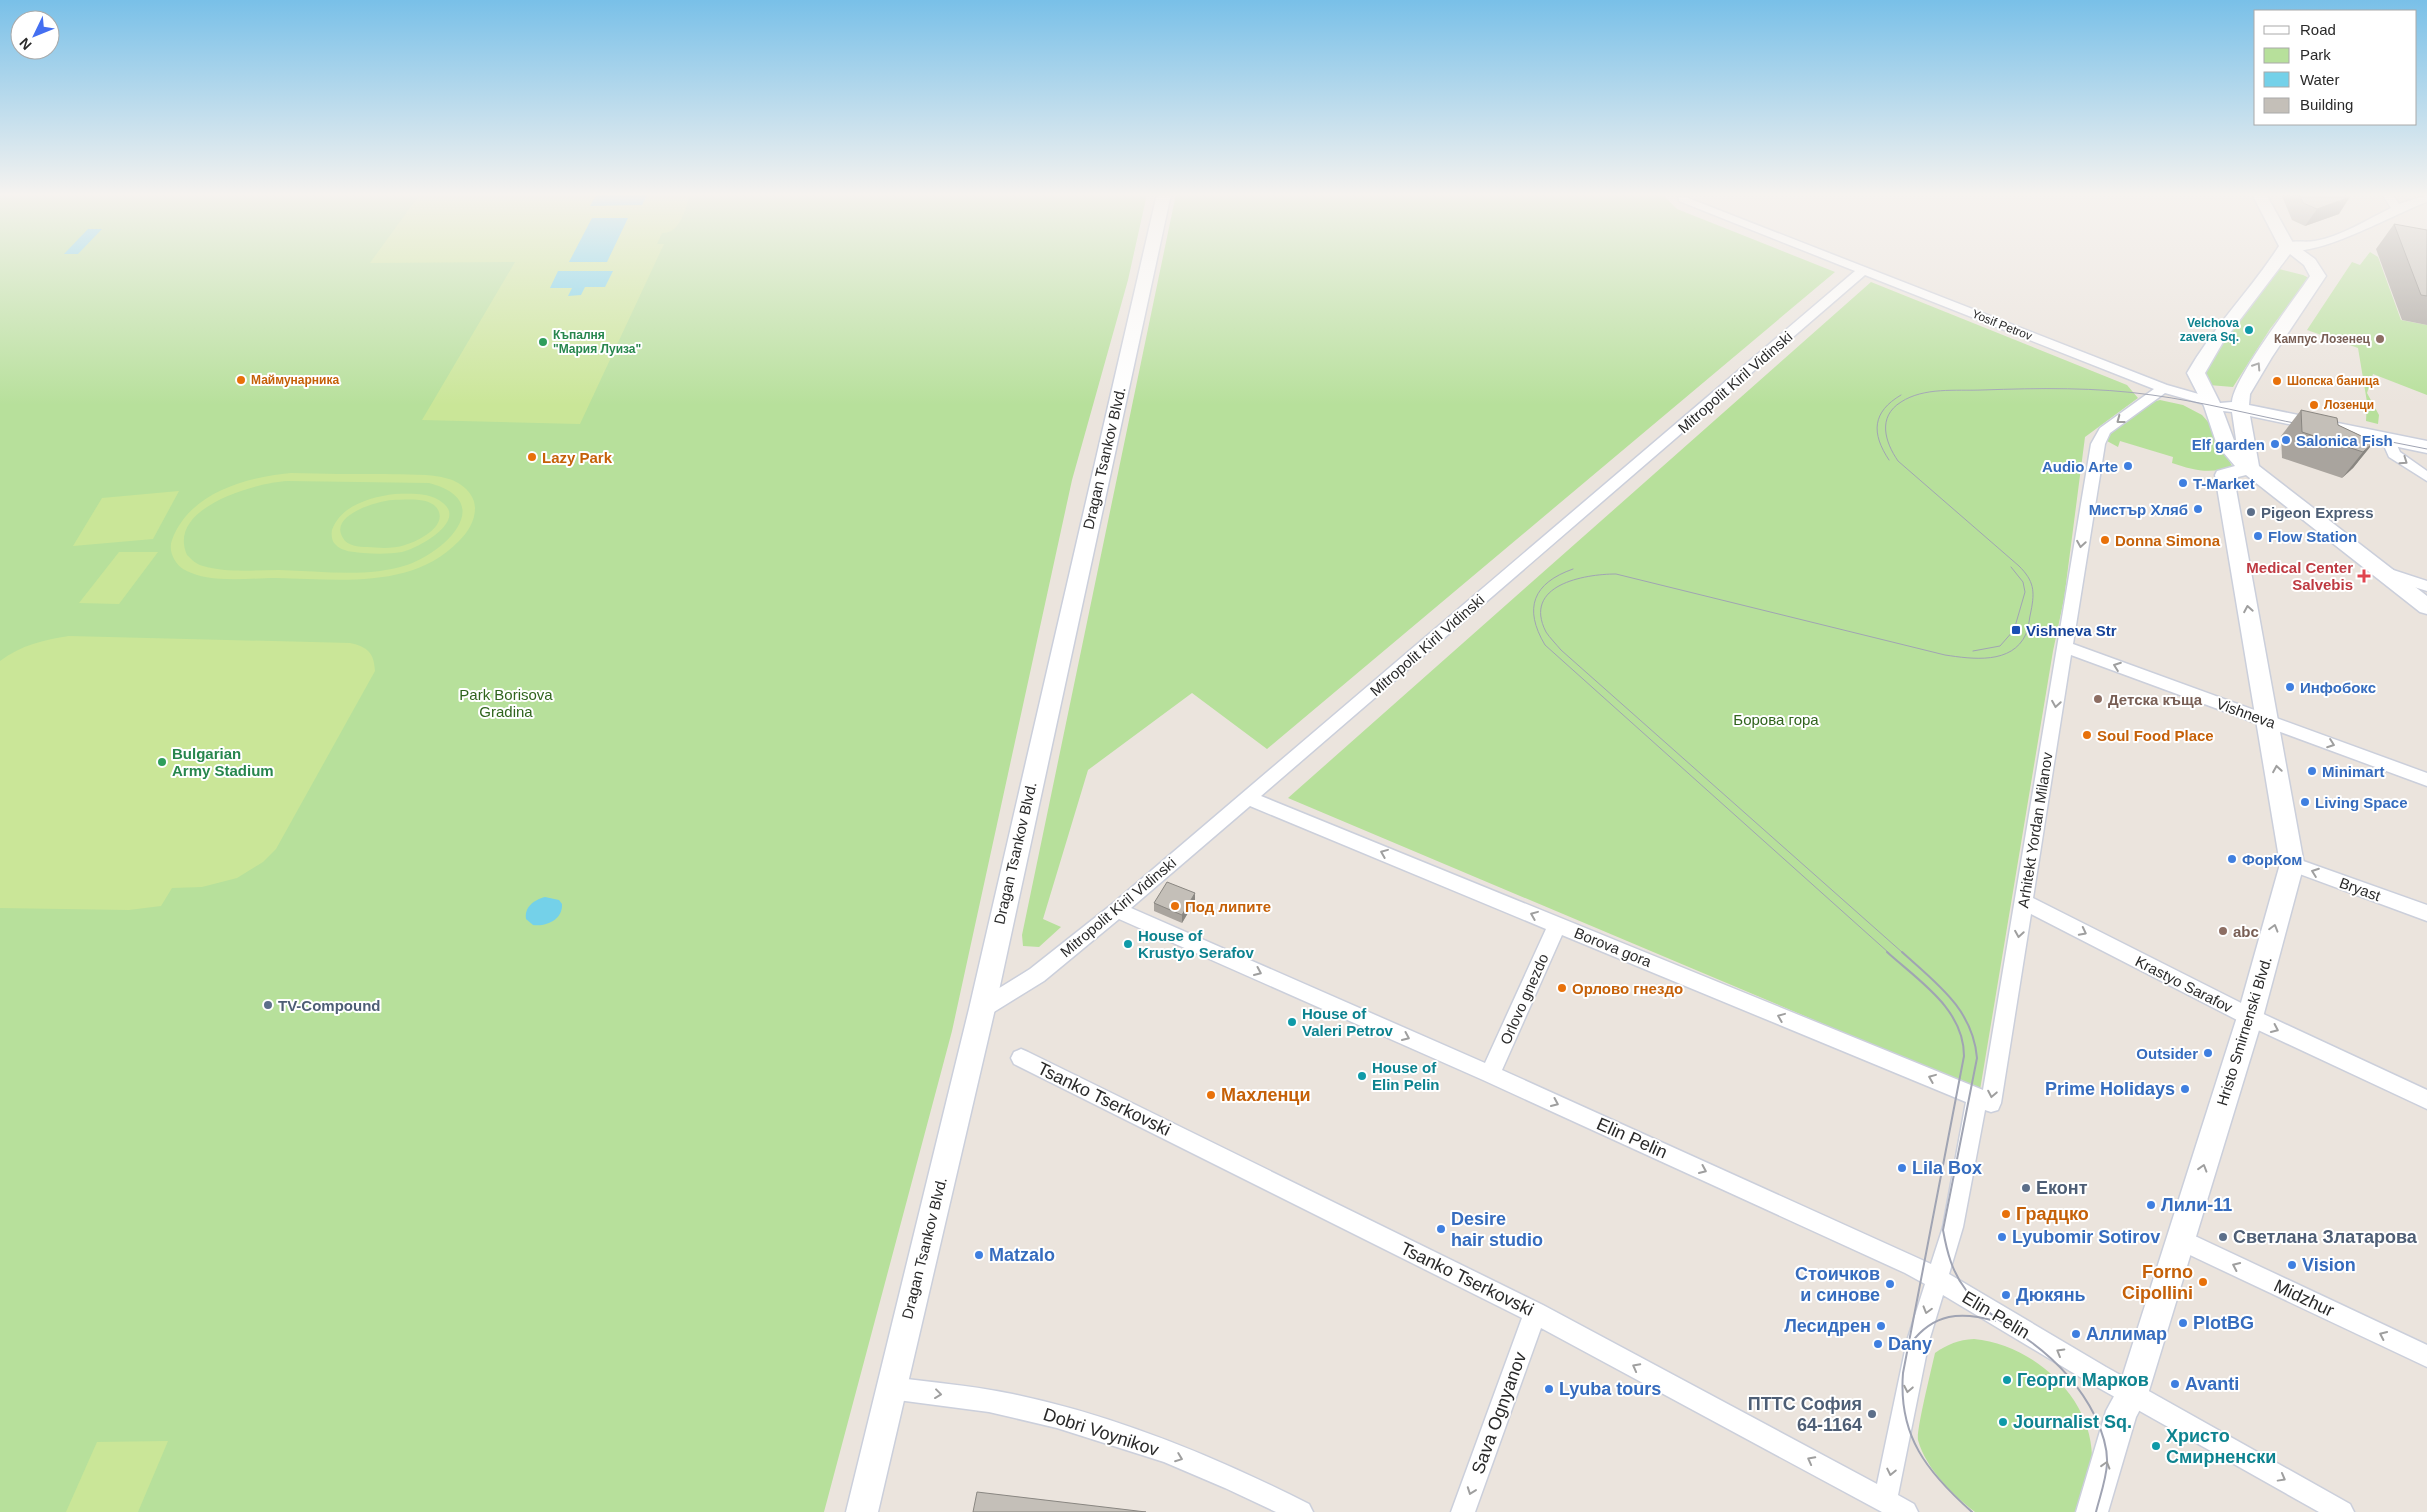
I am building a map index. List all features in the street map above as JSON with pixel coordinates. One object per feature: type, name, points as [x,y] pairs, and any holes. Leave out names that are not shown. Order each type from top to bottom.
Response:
[{"type":"street","name":"Dragan Tsankov Blvd.","points":[[862,1512],[982,1008],[1148,265]]},
{"type":"street","name":"Yosif Petrov","points":[[1849,265],[2163,388],[2211,402]]},
{"type":"street","points":[[2276,265],[2206,352],[2196,373],[2211,402],[2226,444],[2250,468],[2427,607]]},
{"type":"street","points":[[2250,468],[2241,410],[2241,394],[2250,377],[2318,276],[2312,265]]},
{"type":"street","name":"Mitropolit Kiril Vidinski","points":[[982,1008],[1037,975],[1117,910],[1863,270]]},
{"type":"street","name":"Arhitekt Yordan Milanov","points":[[1977,1097],[1991,1102],[2098,444],[2105,432],[2163,388]]},
{"type":"street","points":[[2211,402],[2241,410],[2427,447]]},
{"type":"street","points":[[2388,439],[2394,454],[2427,477]]},
{"type":"street","name":"Hristo Smirnenski Blvd.","points":[[2092,1512],[2122,1411],[2132,1394],[2250,1017],[2292,864],[2269,721],[2224,475],[2250,468]]},
{"type":"street","points":[[2380,571],[2427,586]]},
{"type":"street","name":"Vishneva","points":[[2065,647],[2427,780]]},
{"type":"street","name":"Borova gora","points":[[1248,798],[1977,1097]]},
{"type":"street","name":"Bryast","points":[[2292,864],[2427,913]]},
{"type":"street","name":"Krastyo Sarafov","points":[[2024,902],[2250,1017],[2427,1100]]},
{"type":"street","name":"Elin Pelin","points":[[1117,910],[1490,1074],[1912,1265],[2132,1394],[2342,1512]]},
{"type":"street","name":"Orlovo gnezdo","points":[[1490,1074],[1557,925]]},
{"type":"street","name":"Tsanko Tserkovski","points":[[1022,1058],[1534,1313],[1906,1512]]},
{"type":"street","points":[[1885,1500],[1918,1341],[1953,1227],[1977,1097]]},
{"type":"street","name":"Midzhur","points":[[2180,1240],[2427,1356]]},
{"type":"street","name":"Sava Ognyanov","points":[[1464,1512],[1534,1313]]},
{"type":"street","name":"Dobri Voynikov","points":[[890,1388],[1020,1407],[1082,1424],[1211,1470],[1301,1512]]},
{"type":"green space","name":"Park Borisova Gradina","points":[[0,265],[1131,265],[1072,480],[952,1031],[824,1512],[0,1512]]},
{"type":"green space","points":[[513,265],[654,265],[580,424],[422,420]]},
{"type":"green space","points":[[1161,265],[1816,265],[1835,272],[1267,749],[1192,693],[1088,770],[1043,919],[1061,927],[1039,947],[1023,946],[1022,935]]},
{"type":"green space","name":"Кампус Лозенец","points":[[2350,265],[2381,265],[2401,320],[2427,325],[2427,395],[2373,374],[2367,393],[2379,415],[2378,424],[2366,421],[2367,402],[2358,348],[2307,330]]},
{"type":"green space","points":[[2279,269],[2309,278],[2270,329],[2233,387],[2209,385],[2205,373],[2208,362]]},
{"type":"green space","name":"Борова гора","points":[[1871,282],[2127,385],[2138,398],[2085,437],[2064,599],[2053,651],[1980,1090],[1288,798]]},
{"type":"green space","points":[[2160,400],[2183,405],[2202,415],[2209,423],[2232,466],[2209,471],[2195,469],[2172,463],[2173,457],[2120,441],[2118,447],[2107,441],[2109,435],[2153,402]]},
{"type":"green space","points":[[291,473],[385,474],[441,477],[454,481],[467,490],[473,498],[475,513],[465,534],[440,557],[419,568],[397,575],[349,580],[228,579],[204,577],[193,574],[180,566],[173,556],[171,544],[180,524],[191,510],[221,490],[274,475]],"holes":[[[287,481],[429,483],[449,491],[460,501],[462,513],[458,526],[449,538],[437,549],[407,565],[360,573],[279,570],[250,571],[212,568],[194,562],[187,555],[184,538],[189,524],[201,511],[217,501],[254,487]]]},
{"type":"green space","points":[[179,491],[153,539],[73,546],[102,498]]},
{"type":"green space","points":[[386,495],[426,495],[438,499],[449,510],[449,518],[445,526],[437,534],[418,546],[402,552],[383,554],[356,552],[338,547],[333,541],[332,530],[342,514],[367,500]],"holes":[[[397,500],[422,500],[432,504],[436,507],[439,514],[436,526],[431,532],[417,540],[396,547],[360,547],[345,541],[340,530],[342,522],[348,516],[366,506]]]},
{"type":"green space","points":[[119,552],[158,552],[119,604],[79,603]]},
{"type":"green space","name":"Bulgarian Army Stadium","points":[[69,636],[350,643],[369,652],[375,671],[276,849],[263,862],[237,878],[202,887],[172,888],[161,906],[129,910],[0,908],[0,661],[8,655],[33,644]]},
{"type":"green space","points":[[1974,1339],[1995,1343],[2016,1351],[2036,1362],[2054,1376],[2069,1393],[2081,1413],[2089,1434],[2092,1456],[2089,1477],[2079,1512],[1975,1512],[1949,1489],[1927,1461],[1918,1440],[1918,1434],[1935,1353],[1953,1343]]},
{"type":"green space","points":[[168,1441],[138,1512],[66,1512],[97,1442]]},
{"type":"water","points":[[558,271],[613,271],[605,287],[585,287],[581,295],[568,296],[572,288],[550,288]]},
{"type":"water","points":[[545,897],[559,900],[562,904],[560,914],[549,923],[533,925],[526,919],[528,908],[537,900]]},
{"type":"building","points":[[2409,265],[2427,265],[2427,296],[2421,295]]},
{"type":"building","points":[[2301,410],[2337,418],[2338,425],[2374,442],[2363,452],[2302,432]]},
{"type":"building","points":[[1167,882],[1195,893],[1182,915],[1154,903]]},
{"type":"building","points":[[977,1492],[1146,1512],[973,1512]]},
{"type":"tram line","points":[[1903,953],[1561,650],[1546,632],[1541,616],[1542,603],[1549,593],[1560,585],[1573,580],[1588,576],[1616,574],[1945,655],[1967,658],[1990,658],[2011,651],[2020,644],[2026,634],[2033,598],[2032,587],[2028,577],[2019,566],[1898,461],[1893,454],[1887,438],[1886,422],[1893,408],[1901,402],[1920,394],[1940,391],[2089,389],[2131,392],[2190,401],[2304,425]]},
{"type":"tram line","points":[[1889,460],[1879,441],[1877,424],[1884,409],[1901,395]]},
{"type":"tram line","points":[[2346,433],[2427,449]]},
{"type":"tram line","points":[[1973,651],[2000,646],[2014,630],[2025,592],[2023,582],[2011,567]]},
{"type":"tram line","points":[[1573,569],[1549,582],[1541,589],[1536,598],[1534,619],[1545,645],[1889,953]]},
{"type":"tram line","points":[[1887,952],[1938,997],[1948,1010],[1962,1039],[1964,1056],[1903,1373],[1903,1395],[1905,1416],[1919,1451],[1929,1467],[1942,1482],[1972,1512]]},
{"type":"tram line","points":[[1902,952],[1951,998],[1968,1025],[1974,1041],[1977,1058],[1943,1230],[1951,1262],[1961,1283],[1973,1298],[1988,1312],[2031,1342],[2050,1358],[2068,1375],[2089,1405],[2102,1433],[2107,1458],[2105,1476],[2096,1512]]},
{"type":"tram line","points":[[1911,1343],[1929,1326],[1949,1317],[1971,1316],[1995,1321]]},
{"type":"place","name":"Velchova zavera Sq.","points":[[2249,330]]},
{"type":"place","name":"Кампус Лозенец","points":[[2380,339]]},
{"type":"place","name":"Къпалня \"Мария Луиза\"","points":[[543,342]]},
{"type":"place","name":"Маймунарника","points":[[241,380]]},
{"type":"place","name":"Шопска баница","points":[[2277,381]]},
{"type":"place","name":"Лозенци","points":[[2314,405]]},
{"type":"place","name":"Salonica Fish","points":[[2286,440]]},
{"type":"place","name":"Elf garden","points":[[2275,444]]},
{"type":"place","name":"Lazy Park","points":[[532,457]]},
{"type":"place","name":"Audio Arte","points":[[2128,466]]},
{"type":"place","name":"T-Market","points":[[2183,483]]},
{"type":"place","name":"Мистър Хляб","points":[[2198,509]]},
{"type":"place","name":"Pigeon Express","points":[[2251,512]]},
{"type":"place","name":"Flow Station","points":[[2258,536]]},
{"type":"place","name":"Donna Simona","points":[[2105,540]]},
{"type":"place","name":"Medical Center Salvebis","points":[[2364,576]]},
{"type":"place","name":"Vishneva Str","points":[[2016,630]]},
{"type":"place","name":"Инфобокс","points":[[2290,687]]},
{"type":"place","name":"Детска къща","points":[[2098,699]]},
{"type":"place","name":"Soul Food Place","points":[[2087,735]]},
{"type":"place","name":"Bulgarian Army Stadium","points":[[162,762]]},
{"type":"place","name":"Minimart","points":[[2312,771]]},
{"type":"place","name":"Living Space","points":[[2305,802]]},
{"type":"place","name":"ФорКом","points":[[2232,859]]},
{"type":"place","name":"Под липите","points":[[1175,906]]},
{"type":"place","name":"abc","points":[[2223,931]]},
{"type":"place","name":"House of Krustyo Serafov","points":[[1128,944]]},
{"type":"place","name":"Орлово гнездо","points":[[1562,988]]},
{"type":"place","name":"TV-Compound","points":[[268,1005]]},
{"type":"place","name":"House of Valeri Petrov","points":[[1292,1022]]},
{"type":"place","name":"Outsider","points":[[2208,1053]]},
{"type":"place","name":"House of Elin Pelin","points":[[1362,1076]]},
{"type":"place","name":"Prime Holidays","points":[[2185,1089]]},
{"type":"place","name":"Махленци","points":[[1211,1095]]},
{"type":"place","name":"Lila Box","points":[[1902,1168]]},
{"type":"place","name":"Еконт","points":[[2026,1188]]},
{"type":"place","name":"Лили-11","points":[[2151,1205]]},
{"type":"place","name":"Градцко","points":[[2006,1214]]},
{"type":"place","name":"Desire hair studio","points":[[1441,1229]]},
{"type":"place","name":"Lyubomir Sotirov","points":[[2002,1237]]},
{"type":"place","name":"Светлана Златарова","points":[[2223,1237]]},
{"type":"place","name":"Matzalo","points":[[979,1255]]},
{"type":"place","name":"Vision","points":[[2292,1265]]},
{"type":"place","name":"Forno Cipollini","points":[[2203,1282]]},
{"type":"place","name":"Стоичков и синове","points":[[1890,1284]]},
{"type":"place","name":"Дюкянь","points":[[2006,1295]]},
{"type":"place","name":"PlotBG","points":[[2183,1323]]},
{"type":"place","name":"Лесидрен","points":[[1881,1326]]},
{"type":"place","name":"Аллимар","points":[[2076,1334]]},
{"type":"place","name":"Dany","points":[[1878,1344]]},
{"type":"place","name":"Георги Марков","points":[[2007,1380]]},
{"type":"place","name":"Avanti","points":[[2175,1384]]},
{"type":"place","name":"Lyuba tours","points":[[1549,1389]]},
{"type":"place","name":"ПТТС София 64-1164","points":[[1872,1414]]},
{"type":"place","name":"Journalist Sq.","points":[[2003,1422]]},
{"type":"place","name":"Христо Смирненски","points":[[2156,1446]]}]
